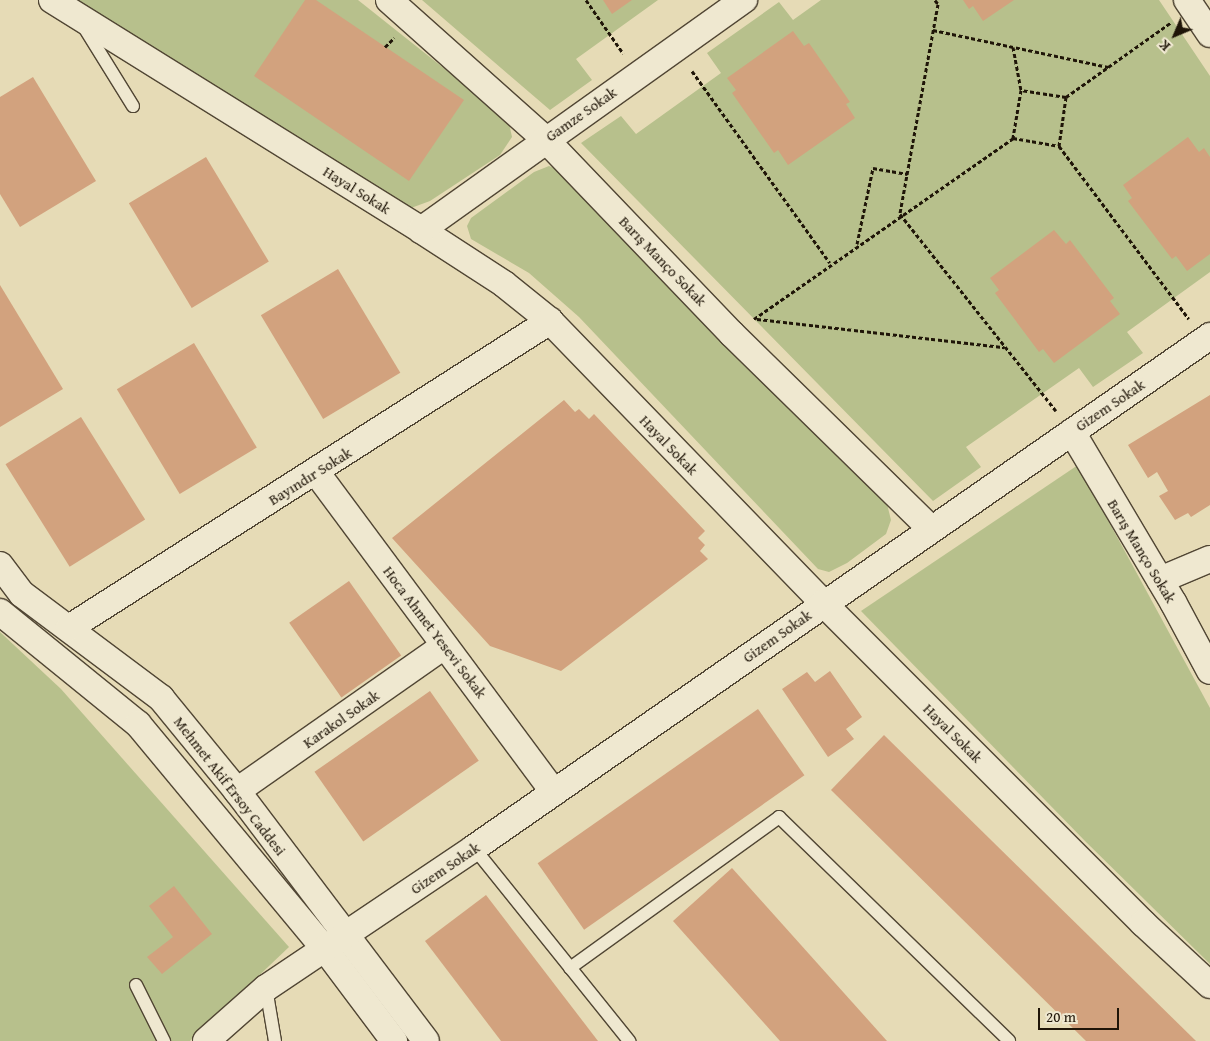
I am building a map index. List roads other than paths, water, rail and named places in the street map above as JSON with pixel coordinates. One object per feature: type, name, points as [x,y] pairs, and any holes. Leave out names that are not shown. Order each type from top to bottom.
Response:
[{"type":"street","name":"Hayal Sokak","points":[[52,0],[421,230],[504,284],[550,322],[823,603],[1143,924],[1210,985]]},
{"type":"street","name":"Barış Manço Sokak","points":[[389,0],[545,139],[732,334],[931,529]]},
{"type":"street","name":"Gamze Sokak","points":[[421,230],[545,139],[744,0]]},
{"type":"street","points":[[1190,4],[1210,34]]},
{"type":"street","name":"Bayındır Sokak","points":[[69,628],[550,322]]},
{"type":"street","name":"Gizem Sokak","points":[[206,1041],[266,988],[474,848],[823,603],[1207,338]]},
{"type":"street","name":"Barış Manço Sokak","points":[[1072,432],[1160,580],[1210,672]]},
{"type":"street","name":"Hoca Ahmet Yesevi Sokak","points":[[316,472],[554,792]]},
{"type":"street","points":[[1160,580],[1210,559]]},
{"type":"street","name":"Mehmet Akif Ersoy Caddesi","points":[[0,565],[22,594],[161,698],[238,791],[335,943],[394,1041]]},
{"type":"street","name":"Mehmet Akif Ersoy Caddesi","points":[[0,612],[138,724],[426,1041]]},
{"type":"street","name":"Karakol Sokak","points":[[238,791],[444,646]]},
{"type":"lane","points":[[76,15],[133,106]]},
{"type":"lane","points":[[570,968],[779,817],[1009,1041]]},
{"type":"lane","points":[[474,848],[629,1041]]},
{"type":"lane","points":[[136,985],[164,1041]]},
{"type":"lane","points":[[266,988],[275,1041]]}]
